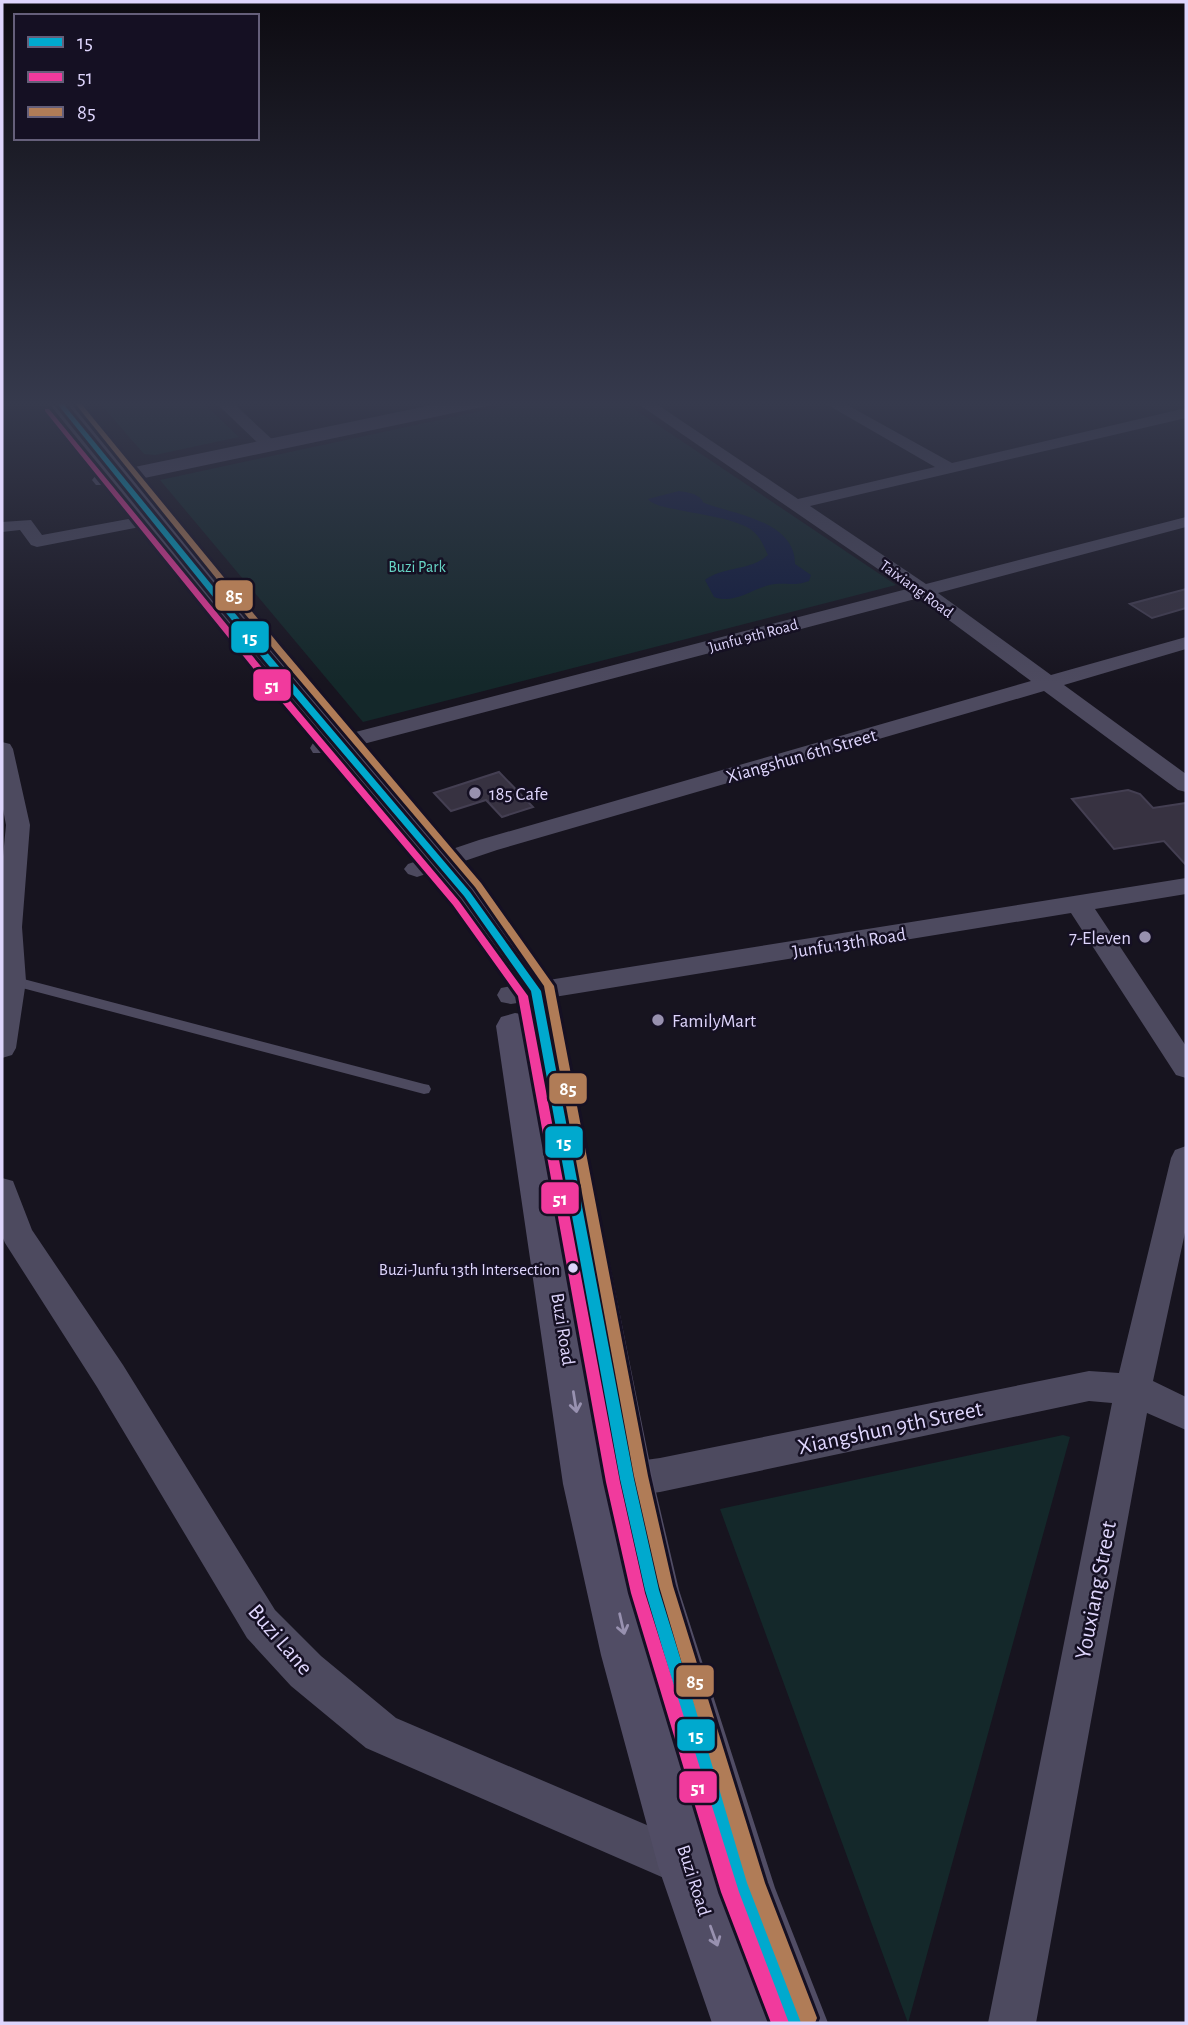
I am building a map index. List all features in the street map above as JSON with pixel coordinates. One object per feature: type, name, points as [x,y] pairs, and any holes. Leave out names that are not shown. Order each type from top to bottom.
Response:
[{"type":"main road","name":"Buzi Road","points":[[122,496],[139,522],[329,745]]},
{"type":"main road","name":"Buzi Road","points":[[125,496],[428,865],[487,954],[524,993],[608,1482],[629,1656],[689,1866],[745,2023]]},
{"type":"main road","name":"Buzi Road","points":[[608,1482],[652,1590],[743,1888],[795,2023]]},
{"type":"street","name":"Taixiang Road","points":[[784,496],[923,591],[1183,779]]},
{"type":"street","points":[[797,504],[832,496]]},
{"type":"street","points":[[2,527],[25,524],[37,541],[139,522]]},
{"type":"street","name":"Junfu 9th Road","points":[[329,745],[1186,522]]},
{"type":"street","name":"Xiangshun 6th Street","points":[[428,865],[1186,643]]},
{"type":"street","points":[[2,748],[18,825],[9,927],[12,981],[2,1048]]},
{"type":"street","name":"Junfu 13th Road","points":[[524,993],[1186,886]]},
{"type":"street","points":[[1079,905],[1186,1068]]},
{"type":"street","name":"Youxiang Street","points":[[1012,2023],[1133,1389],[1186,1158]]},
{"type":"street","name":"Buzi Lane","points":[[2,1190],[17,1234],[110,1376],[261,1624],[306,1671],[381,1733],[743,1888]]},
{"type":"street","name":"Xiangshun 9th Street","points":[[608,1482],[1089,1386],[1133,1389],[1186,1413]]},
{"type":"lane","points":[[12,981],[424,1089]]},
{"type":"green space","name":"Buzi Park","points":[[173,496],[763,496],[896,585],[363,722]]},
{"type":"green space","points":[[1063,1435],[1070,1437],[908,2023],[720,1509]]},
{"type":"water","points":[[662,496],[696,496],[705,503],[763,522],[786,538],[795,564],[811,575],[809,581],[775,584],[729,599],[714,597],[705,580],[720,572],[753,564],[768,555],[756,534],[730,521],[665,507],[648,499]]},
{"type":"building","points":[[1186,589],[1186,608],[1152,618],[1130,604]]},
{"type":"building","points":[[499,772],[533,807],[502,817],[486,800],[451,811],[434,793]]},
{"type":"building","points":[[1128,790],[1140,794],[1153,808],[1186,803],[1186,865],[1164,841],[1114,849],[1072,799]]},
{"type":"transit line","name":"51","points":[[117,496],[456,903],[523,996],[613,1482],[638,1593],[730,1892],[780,2023]]},
{"type":"transit line","name":"15","points":[[135,496],[267,658],[467,894],[536,991],[627,1479],[652,1590],[743,1888],[795,2023]]},
{"type":"transit line","name":"85","points":[[153,496],[278,649],[478,885],[549,986],[641,1476],[666,1586],[756,1883],[808,2018]]},
{"type":"place","name":"185 Cafe","points":[[475,793]]},
{"type":"place","name":"7-Eleven","points":[[1145,937]]},
{"type":"place","name":"FamilyMart","points":[[658,1020]]},
{"type":"place","name":"Buzi-Junfu 13th Intersection","points":[[573,1268]]}]
